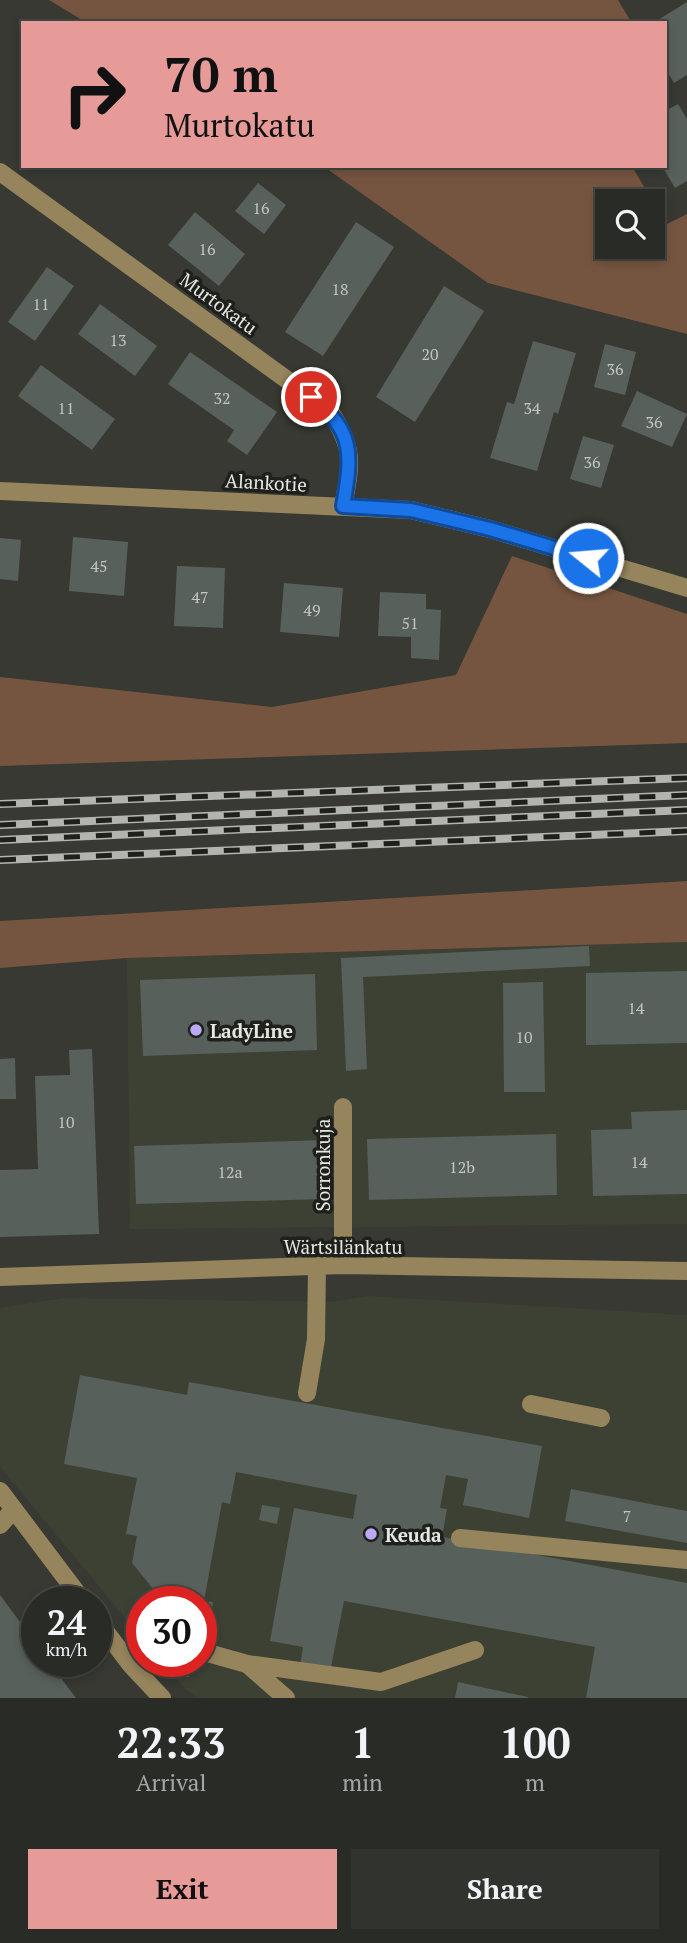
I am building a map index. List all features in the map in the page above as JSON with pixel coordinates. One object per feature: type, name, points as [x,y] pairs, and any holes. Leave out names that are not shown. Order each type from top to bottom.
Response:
[{"type":"street","name":"Murtokatu","points":[[0,172],[330,411],[344,434],[350,461],[343,506]]},
{"type":"street","name":"Alankotie","points":[[0,491],[411,510],[490,529],[687,588]]},
{"type":"street","name":"Sorronkuja","points":[[343,1107],[343,1265]]},
{"type":"street","name":"Wärtsilänkatu","points":[[0,1277],[343,1265],[687,1271]]},
{"type":"street","points":[[307,1393],[316,1339],[317,1266]]},
{"type":"street","points":[[531,1404],[601,1418]]},
{"type":"street","points":[[0,1491],[72,1586]]},
{"type":"street","points":[[0,1525],[14,1509]]},
{"type":"street","points":[[460,1538],[687,1560]]},
{"type":"street","points":[[112,1635],[126,1650]]},
{"type":"street","points":[[217,1656],[247,1664],[381,1682],[475,1650]]},
{"type":"street","points":[[247,1664],[286,1698]]},
{"type":"street","points":[[148,1677],[162,1698]]},
{"type":"shaded area","points":[[49,0],[618,0],[630,20],[630,21],[84,21]]},
{"type":"shaded area","points":[[326,168],[633,168],[645,189],[595,189],[595,259],[665,259],[665,225],[687,214],[687,334],[488,283]]},
{"type":"shaded area","points":[[512,556],[687,614],[687,743],[0,766],[0,677],[272,707],[456,675]]},
{"type":"shaded area","points":[[687,881],[687,942],[127,958],[0,968],[0,921]]},
{"type":"shaded area","points":[[687,942],[687,1224],[130,1229],[127,958]]},
{"type":"shaded area","name":"Keuda","points":[[368,1296],[687,1315],[687,1698],[197,1698],[174,1677],[217,1677],[217,1586],[126,1586],[126,1619],[112,1602],[112,1586],[99,1586],[0,1467],[0,1308],[64,1298],[332,1302]]},
{"type":"building","points":[[687,2],[687,75],[674,83],[667,71],[667,21],[656,21]]},
{"type":"building","points":[[678,104],[687,119],[687,181],[675,188],[663,168],[667,168],[667,110]]},
{"type":"building","points":[[258,183],[286,205],[264,234],[235,211]]},
{"type":"building","points":[[195,212],[245,254],[219,286],[168,245]]},
{"type":"building","points":[[356,222],[394,247],[323,356],[285,332]]},
{"type":"building","points":[[47,267],[74,286],[35,341],[8,322]]},
{"type":"building","points":[[444,286],[484,311],[415,422],[376,397]]},
{"type":"building","points":[[100,304],[157,346],[135,376],[78,334]]},
{"type":"building","points":[[533,341],[576,353],[558,414],[554,412],[537,471],[490,458],[507,402],[514,404]]},
{"type":"building","points":[[605,344],[636,352],[625,395],[594,387]]},
{"type":"building","points":[[190,352],[277,412],[247,455],[227,441],[234,430],[168,384]]},
{"type":"building","points":[[41,365],[115,419],[92,450],[18,396]]},
{"type":"building","points":[[637,391],[687,414],[672,447],[621,426]]},
{"type":"building","points":[[583,436],[614,445],[601,488],[570,479]]},
{"type":"building","points":[[73,537],[128,542],[124,596],[69,591]]},
{"type":"building","points":[[0,538],[21,540],[18,581],[0,579]]},
{"type":"building","points":[[177,566],[225,568],[223,628],[174,626]]},
{"type":"building","points":[[284,583],[343,588],[339,637],[280,632]]},
{"type":"building","points":[[380,592],[426,594],[426,609],[441,610],[439,660],[411,658],[411,637],[378,636]]},
{"type":"building","points":[[589,946],[590,966],[363,977],[367,1069],[346,1071],[341,958]]},
{"type":"building","points":[[687,971],[687,1043],[586,1045],[586,973]]},
{"type":"building","points":[[315,974],[317,1050],[143,1056],[140,980]]},
{"type":"building","points":[[543,982],[545,1092],[504,1092],[503,983]]},
{"type":"building","points":[[92,1049],[99,1234],[0,1237],[0,1170],[38,1169],[35,1076],[70,1075],[69,1050]]},
{"type":"building","points":[[15,1058],[16,1099],[0,1099],[0,1059]]},
{"type":"building","points":[[687,1110],[687,1194],[593,1196],[591,1130],[632,1129],[631,1112]]},
{"type":"building","points":[[556,1134],[557,1195],[369,1200],[367,1139]]},
{"type":"building","points":[[324,1140],[326,1199],[136,1204],[134,1146]]},
{"type":"building","points":[[80,1375],[187,1395],[189,1382],[542,1446],[529,1518],[463,1505],[468,1479],[446,1475],[440,1508],[447,1509],[442,1537],[687,1583],[687,1698],[586,1698],[595,1647],[344,1601],[330,1672],[300,1666],[303,1647],[270,1641],[294,1508],[353,1519],[357,1495],[236,1472],[230,1504],[222,1502],[207,1586],[151,1586],[132,1563],[137,1536],[126,1534],[137,1478],[64,1464]]},
{"type":"building","points":[[571,1489],[687,1511],[687,1543],[565,1521]]},
{"type":"building","points":[[262,1505],[280,1508],[277,1524],[259,1520]]},
{"type":"building","points":[[0,1595],[21,1623],[21,1677],[60,1677],[76,1698],[0,1698]]},
{"type":"building","points":[[458,1682],[528,1697],[528,1698],[455,1698]]},
{"type":"railway","points":[[0,804],[687,778]]},
{"type":"railway","points":[[0,825],[687,795]]},
{"type":"railway","points":[[0,840],[687,810]]},
{"type":"railway","points":[[0,860],[687,831]]},
{"type":"place","name":"LadyLine","points":[[196,1030]]},
{"type":"place","name":"Keuda","points":[[371,1534]]},
{"type":"route","points":[[311,397],[330,411],[344,434],[350,461],[343,506],[411,510],[490,529],[588,558]]}]
